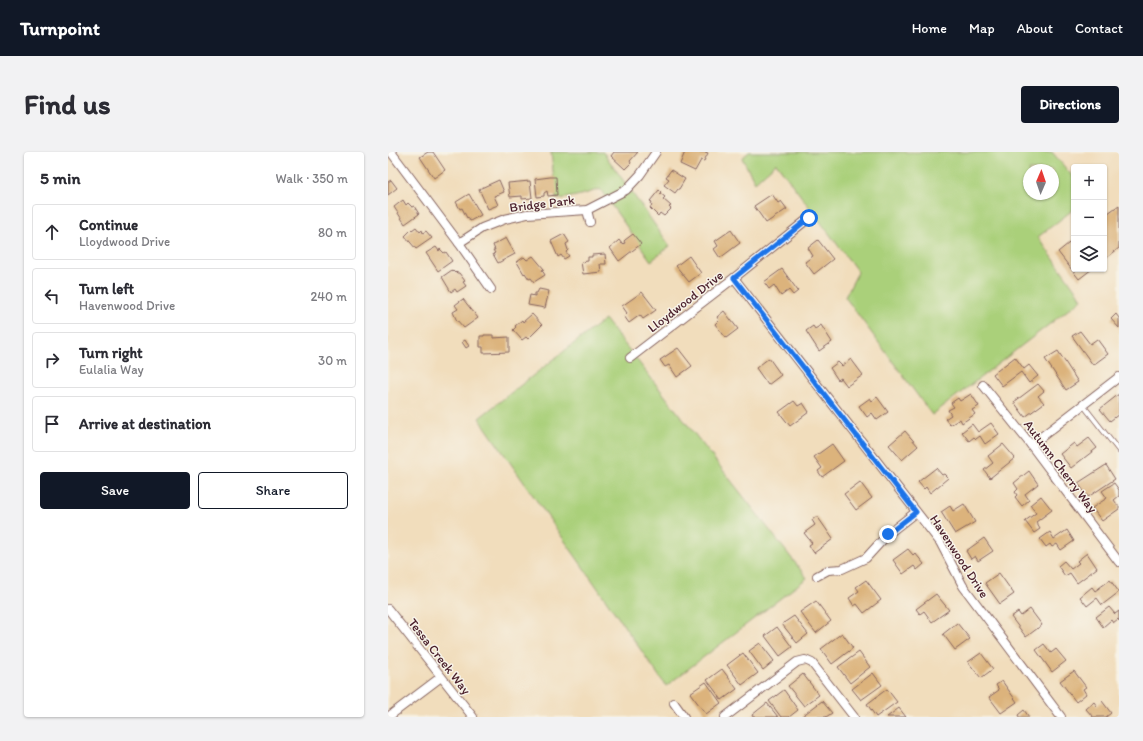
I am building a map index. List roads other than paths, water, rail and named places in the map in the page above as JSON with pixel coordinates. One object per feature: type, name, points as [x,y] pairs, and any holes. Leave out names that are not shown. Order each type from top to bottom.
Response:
[{"type":"street","points":[[388,154],[391,152],[459,243],[491,289]]},
{"type":"street","name":"Bridge Park","points":[[459,243],[482,228],[505,219],[527,214],[587,210],[626,190],[640,176],[656,152]]},
{"type":"street","name":"Bridge Park","points":[[587,210],[590,222]]},
{"type":"street","name":"Lloydwood Drive","points":[[630,358],[809,218]]},
{"type":"street","name":"Havenwood Drive","points":[[734,278],[940,542],[963,586],[1061,717]]},
{"type":"street","points":[[1031,445],[1119,377]]},
{"type":"street","name":"Autumn Cherry Way","points":[[983,385],[1031,445],[1119,562]]},
{"type":"street","points":[[817,576],[828,570],[842,570],[866,558],[888,534],[916,512]]},
{"type":"street","name":"Tessa Creek Way","points":[[388,609],[473,717]]},
{"type":"street","points":[[725,717],[734,714],[797,662],[805,660],[812,663],[854,717]]},
{"type":"street","points":[[388,717],[441,677]]},
{"type":"street","points":[[674,703],[684,717]]},
{"type":"lane","points":[[1083,405],[1119,451]]}]
